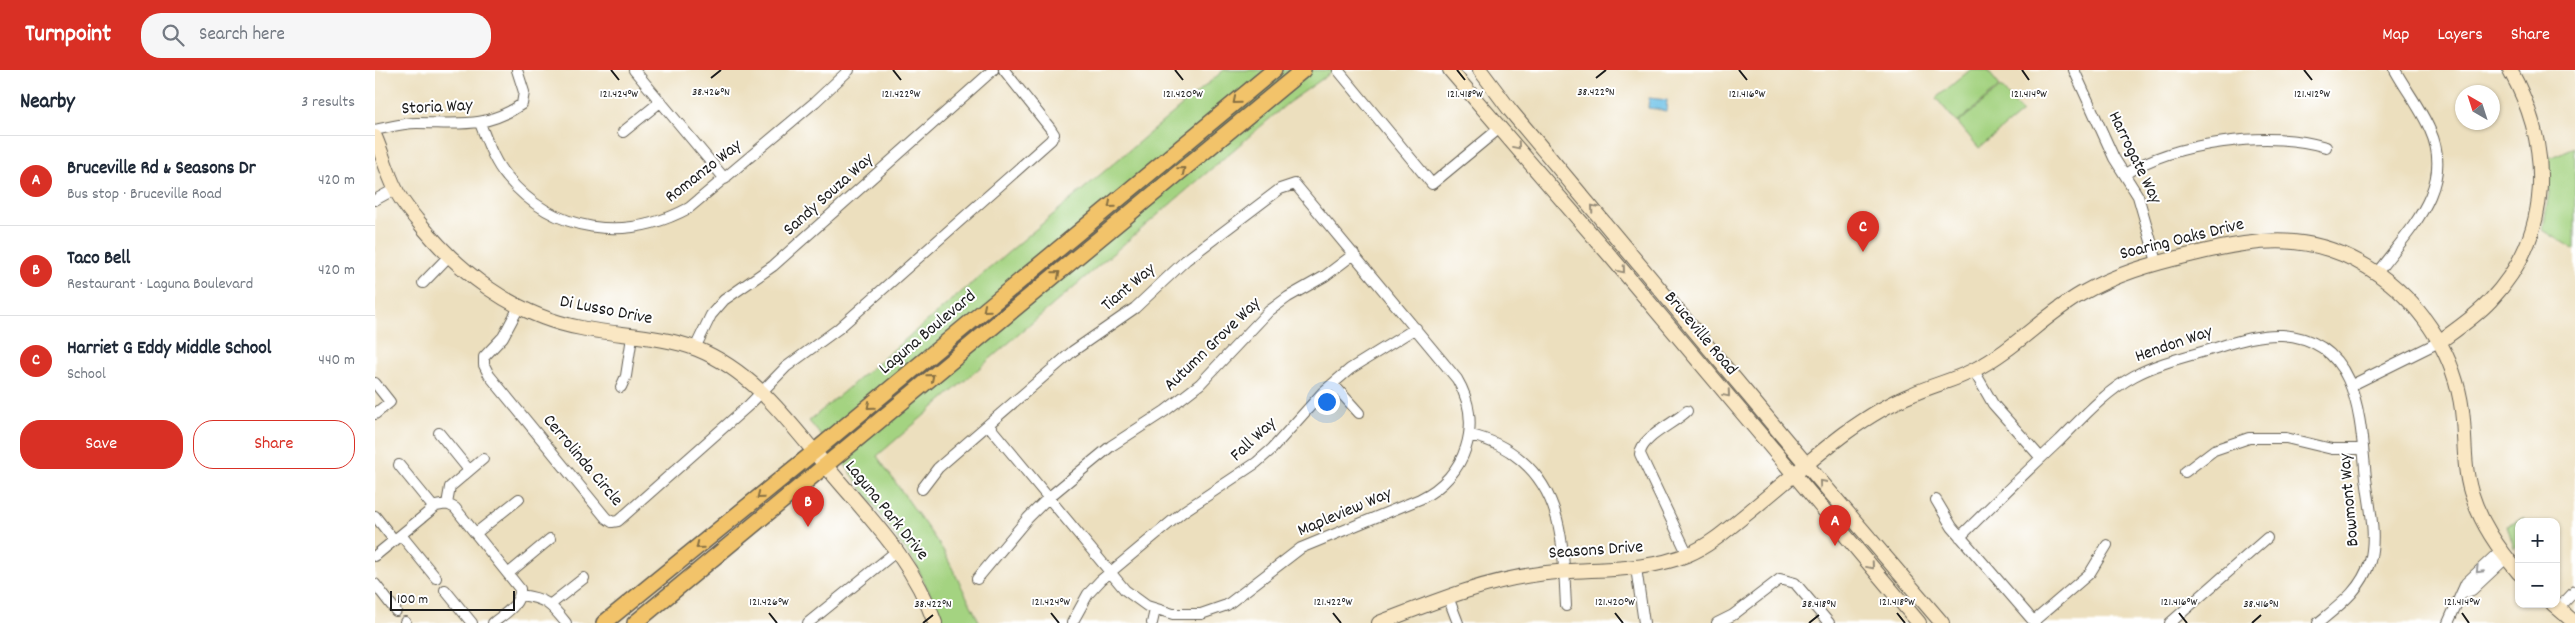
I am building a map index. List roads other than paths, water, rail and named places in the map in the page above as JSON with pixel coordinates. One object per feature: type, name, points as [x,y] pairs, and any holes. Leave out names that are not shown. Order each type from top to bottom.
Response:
[{"type":"main road","name":"Laguna Boulevard","points":[[604,623],[815,452],[1274,70]]},
{"type":"main road","name":"Laguna Boulevard","points":[[640,621],[825,465],[1303,70]]},
{"type":"street","name":"Storia Way","points":[[375,130],[415,123],[458,125],[480,123],[509,113],[522,104],[524,92],[517,70]]},
{"type":"street","points":[[634,70],[725,179]]},
{"type":"street","name":"Romanzo Way","points":[[480,123],[498,164],[519,189],[545,210],[585,226],[605,229],[626,229],[667,220],[689,208],[725,179],[849,70]]},
{"type":"street","name":"Sandy Souza Way","points":[[695,348],[708,319],[724,300],[779,261],[993,70]]},
{"type":"street","points":[[762,392],[799,356],[838,330],[1051,140],[1054,134],[1050,128],[1004,70]]},
{"type":"street","points":[[1338,70],[1432,184],[1501,127]]},
{"type":"street","name":"Bruceville Road","points":[[1450,70],[1501,127],[1919,623]]},
{"type":"street","name":"Bruceville Road","points":[[1480,70],[1510,110],[1806,464],[1943,623]]},
{"type":"street","name":"Harrogate Way","points":[[2074,70],[2110,150],[2142,204],[2157,262]]},
{"type":"street","points":[[2377,273],[2426,207],[2434,189],[2438,169],[2436,149],[2430,130],[2395,70]]},
{"type":"street","points":[[2352,385],[2439,342],[2475,316],[2496,295],[2517,264],[2533,229],[2539,200],[2541,158],[2532,118],[2510,70]]},
{"type":"street","points":[[623,132],[660,102]]},
{"type":"street","name":"Di Lusso Drive","points":[[375,137],[395,189],[425,230],[449,256],[482,283],[519,307],[579,328],[695,348],[746,377],[762,392],[815,452]]},
{"type":"street","points":[[2125,174],[2154,159],[2229,141],[2288,140],[2308,142],[2325,147]]},
{"type":"street","name":"Mapleview Way","points":[[989,426],[1110,573],[1132,596],[1155,610],[1182,615],[1201,614],[1219,609],[1243,595],[1301,548],[1429,495],[1445,483],[1457,468],[1466,451],[1470,435],[1469,406],[1462,388],[1416,328],[1295,184]]},
{"type":"street","name":"Tiant Way","points":[[922,488],[939,468],[1073,351],[1135,308],[1185,260],[1280,188],[1295,184]]},
{"type":"street","points":[[375,200],[395,189]]},
{"type":"street","name":"Soaring Oaks Drive","points":[[1795,475],[1846,432],[1888,405],[1974,371],[2010,348],[2078,296],[2114,277],[2157,262],[2234,244],[2273,240],[2323,247],[2360,262],[2377,273],[2406,297],[2439,342],[2453,373],[2460,400],[2464,450],[2470,489],[2486,528],[2515,568]]},
{"type":"street","name":"Autumn Grove Way","points":[[977,580],[1028,518],[1048,498],[1111,446],[1165,411],[1200,384],[1269,311],[1325,276],[1353,254]]},
{"type":"street","points":[[423,283],[449,256]]},
{"type":"street","name":"Cerrolinda Circle","points":[[519,307],[503,337],[484,357],[484,365],[501,390],[606,518],[612,522],[618,521],[762,392]]},
{"type":"street","name":"Fall Way","points":[[1072,623],[1088,594],[1110,573],[1184,512],[1256,463],[1350,369],[1416,328]]},
{"type":"street","name":"Hendon Way","points":[[1959,537],[2101,400],[2133,377],[2160,364],[2243,340],[2283,335],[2311,343],[2335,360],[2352,385]]},
{"type":"street","points":[[621,387],[626,376],[632,337]]},
{"type":"street","points":[[1974,371],[1993,404],[2041,458]]},
{"type":"street","points":[[375,383],[390,402],[375,414]]},
{"type":"street","points":[[1333,384],[1359,413]]},
{"type":"street","name":"Bowmont Way","points":[[2318,623],[2351,595],[2362,579],[2370,561],[2372,532],[2358,409],[2352,385]]},
{"type":"street","points":[[1687,411],[1672,424],[1647,439],[1641,448],[1641,454],[1688,555]]},
{"type":"street","points":[[439,433],[469,470]]},
{"type":"street","points":[[1470,435],[1489,440],[1507,449],[1531,468],[1543,484],[1552,502],[1558,521],[1566,606]]},
{"type":"street","points":[[2185,472],[2214,450],[2249,438],[2286,438],[2322,448],[2363,448]]},
{"type":"street","name":"Laguna Park Drive","points":[[815,452],[898,550],[922,590],[935,623]]},
{"type":"street","points":[[447,504],[451,487],[483,459]]},
{"type":"street","points":[[399,465],[434,508]]},
{"type":"street","name":"Seasons Drive","points":[[1379,623],[1493,582],[1564,571],[1635,568],[1688,555],[1713,541],[1795,475]]},
{"type":"street","points":[[476,533],[519,498]]},
{"type":"street","points":[[1936,500],[1959,537],[2035,622],[2090,573],[2107,545]]},
{"type":"street","points":[[375,556],[434,508],[447,504],[455,508],[518,584],[520,595],[514,607],[497,622]]},
{"type":"street","points":[[375,516],[398,537],[436,578]]},
{"type":"street","points":[[2170,623],[2267,538]]},
{"type":"street","points":[[509,573],[550,539]]},
{"type":"street","points":[[808,623],[898,550]]},
{"type":"street","points":[[2448,623],[2464,593],[2472,590],[2503,554]]},
{"type":"street","points":[[1635,568],[1644,623]]},
{"type":"street","points":[[551,604],[584,578]]},
{"type":"street","points":[[1717,623],[1733,615],[1780,579],[1795,583],[1829,623]]},
{"type":"street","points":[[375,584],[396,611]]},
{"type":"street","points":[[445,590],[472,623]]},
{"type":"street","points":[[2560,604],[2575,591]]},
{"type":"street","points":[[520,595],[538,597],[551,604],[566,623]]},
{"type":"street","points":[[1448,597],[1458,623]]},
{"type":"street","points":[[2557,608],[2575,623]]},
{"type":"street","points":[[1152,623],[1155,610]]},
{"type":"water","points":[[1649,98],[1667,100],[1666,111],[1648,108]]},
{"type":"place","name":"Harriet G Eddy Middle School","points":[[1863,252]]},
{"type":"place","name":"Taco Bell","points":[[808,527]]},
{"type":"place","name":"Bruceville Rd & Seasons Dr","points":[[1835,546]]}]
